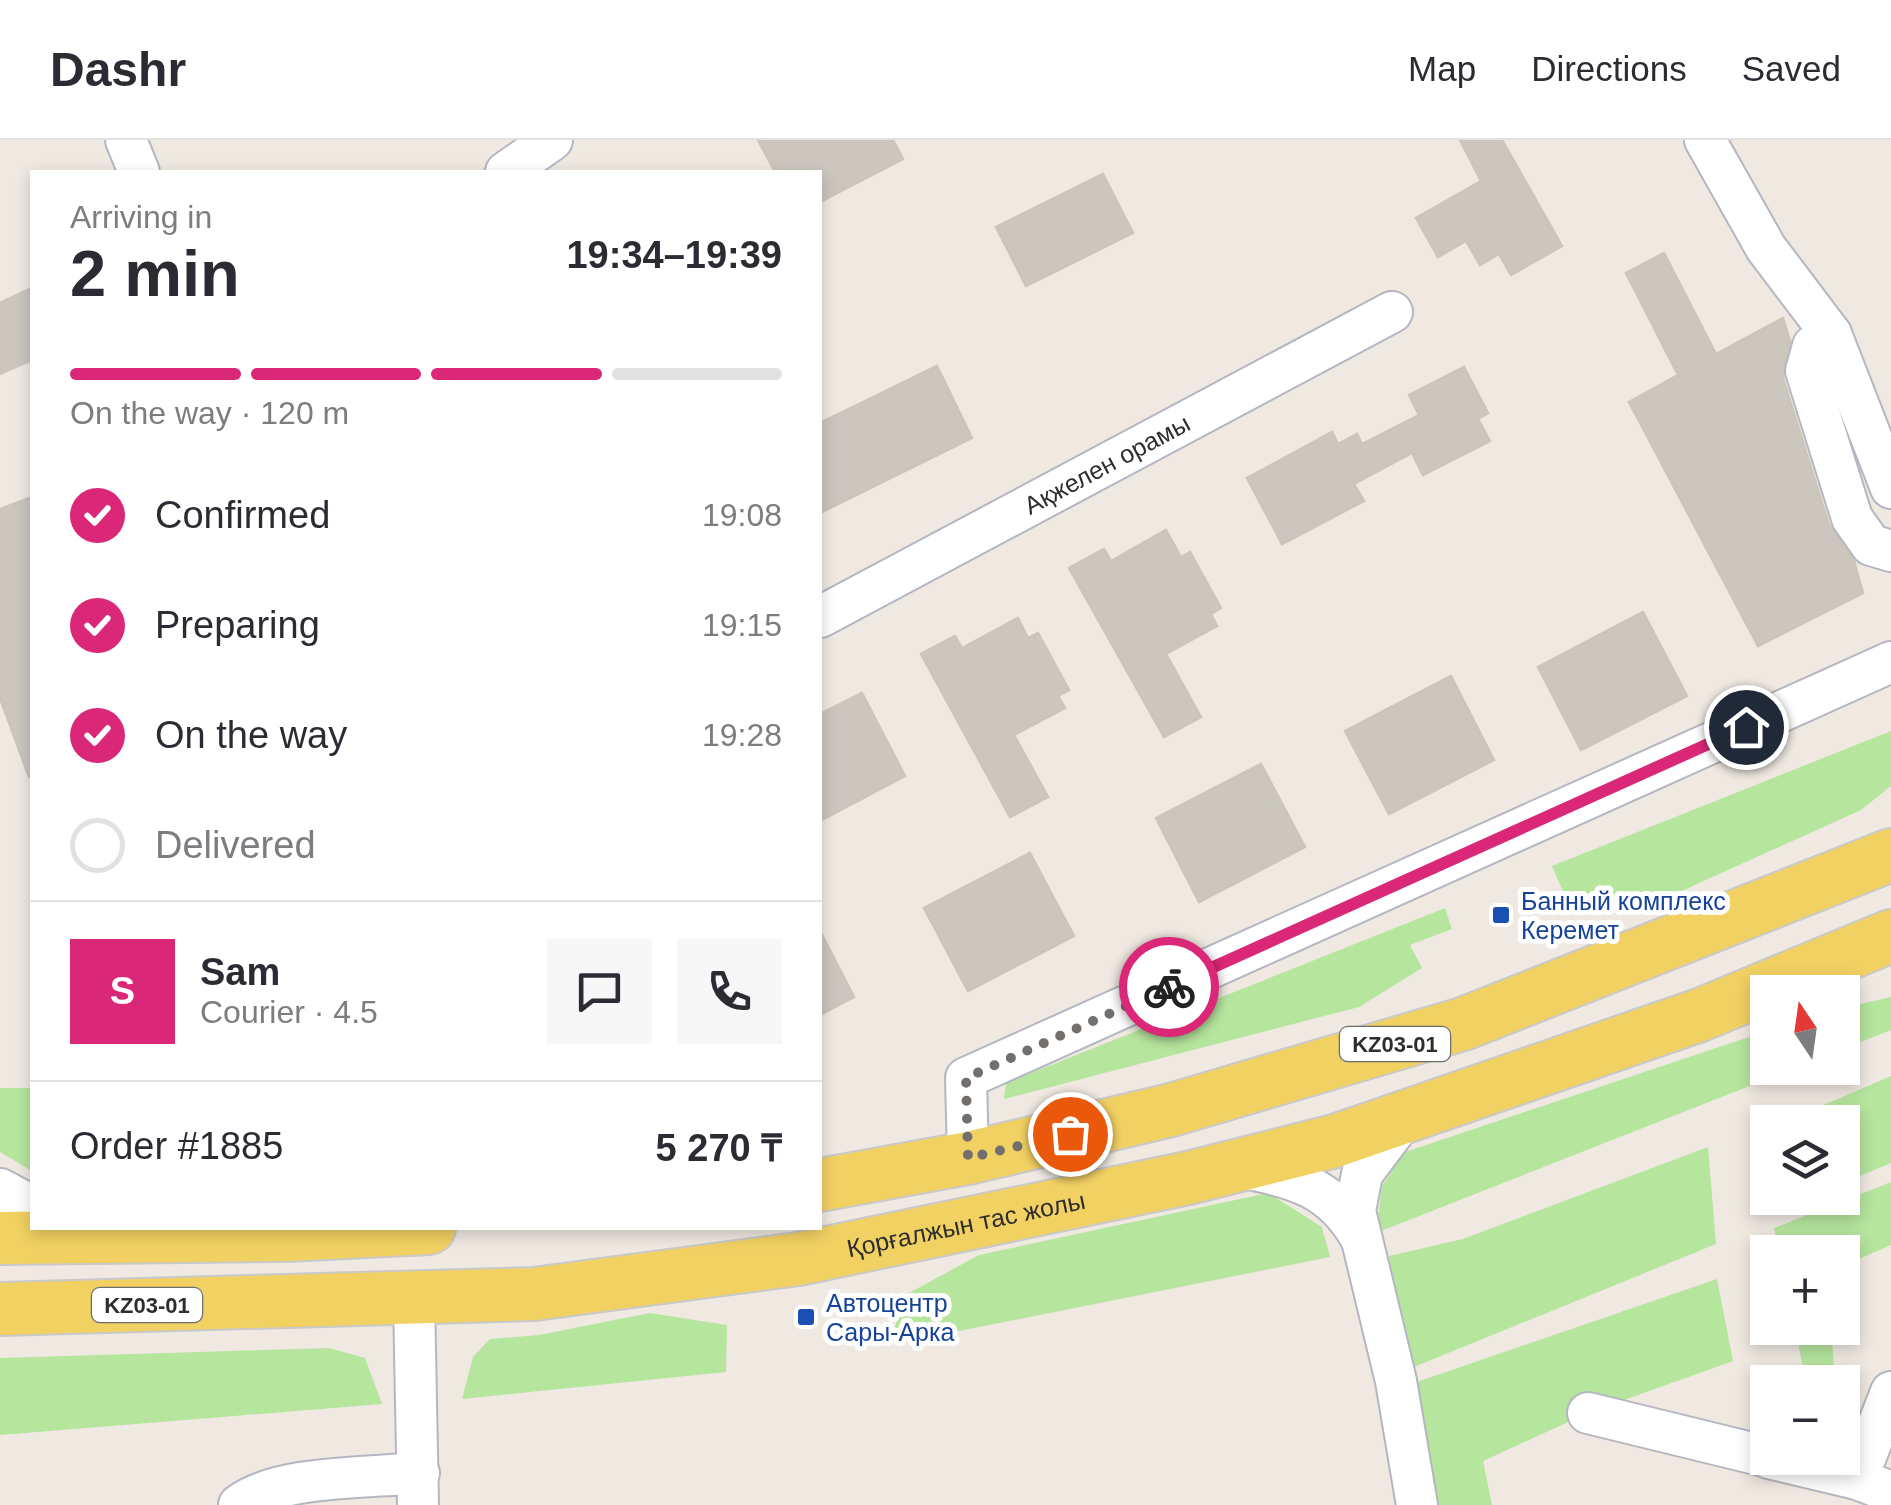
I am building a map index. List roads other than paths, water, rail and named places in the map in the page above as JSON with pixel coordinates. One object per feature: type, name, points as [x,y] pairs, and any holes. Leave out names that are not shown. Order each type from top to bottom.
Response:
[{"type":"main road","points":[[1808,888],[1891,834]]},
{"type":"main road","name":"KZ03-01","points":[[822,1186],[968,1158],[1171,1110],[1463,1024],[1891,855]]},
{"type":"main road","name":"Қорғалжын тас жолы","points":[[0,1309],[534,1294],[798,1259],[1335,1141],[1700,1014],[1891,936]]},
{"type":"main road","points":[[1860,979],[1891,972]]},
{"type":"main road","points":[[1700,1014],[1750,1004]]},
{"type":"main road","points":[[0,1238],[300,1230]]},
{"type":"main road","points":[[407,1230],[414,1299]]},
{"type":"street","points":[[126,140],[139,170]]},
{"type":"street","points":[[509,170],[552,140]]},
{"type":"street","points":[[1706,140],[1766,248],[1832,334],[1891,488]]},
{"type":"street","name":"Ақжелен орамы","points":[[822,616],[1392,312]]},
{"type":"street","points":[[1832,334],[1813,346],[1806,370],[1852,518],[1871,545],[1891,551]]},
{"type":"street","points":[[968,1158],[966,1078],[1890,662]]},
{"type":"street","points":[[1404,1116],[1362,1174],[1356,1212],[1396,1381],[1417,1505]]},
{"type":"street","points":[[1235,1166],[1274,1173],[1316,1189],[1346,1210],[1362,1240]]},
{"type":"street","points":[[0,1189],[30,1205]]},
{"type":"street","points":[[238,1505],[254,1494],[279,1487],[418,1489],[414,1299]]},
{"type":"street","points":[[1834,1475],[1874,1486],[1891,1392]]},
{"type":"street","points":[[1588,1412],[1750,1452]]},
{"type":"place","name":"Банный комплекс Керемет","points":[[1501,915]]},
{"type":"place","name":"Автоцентр Сары-Арка","points":[[806,1317]]}]
